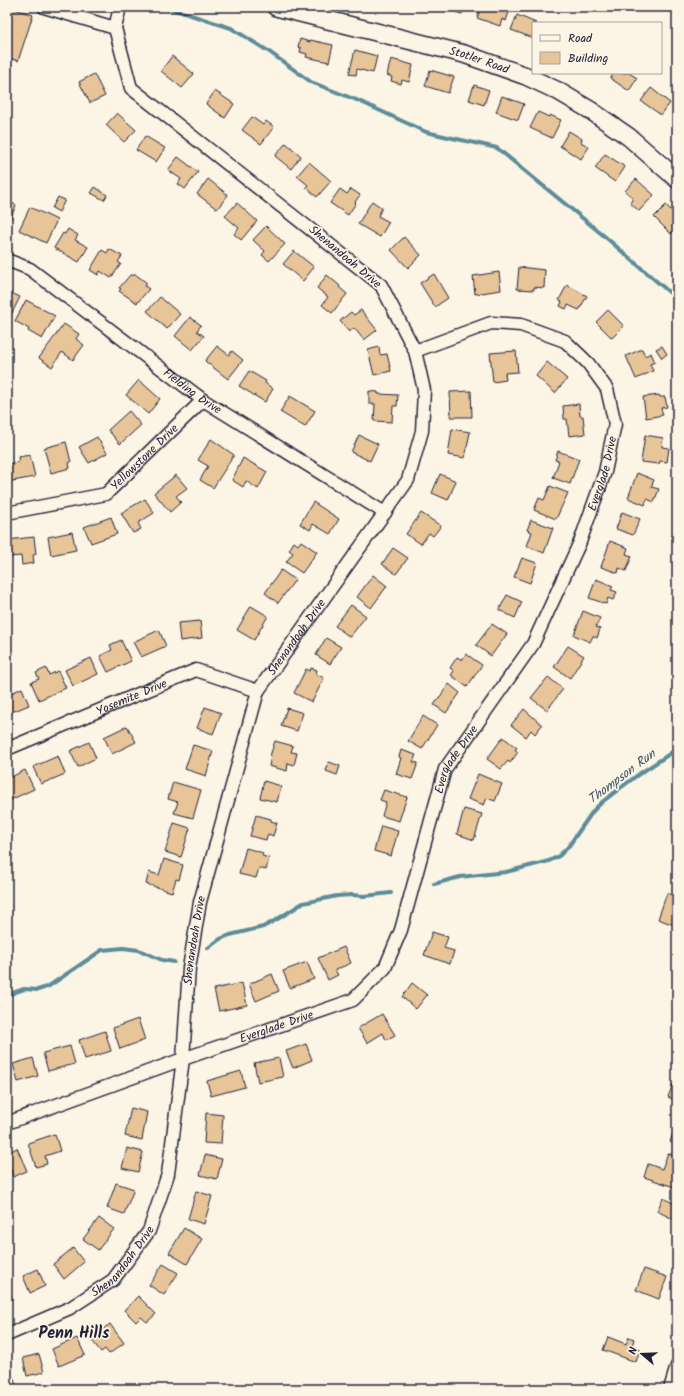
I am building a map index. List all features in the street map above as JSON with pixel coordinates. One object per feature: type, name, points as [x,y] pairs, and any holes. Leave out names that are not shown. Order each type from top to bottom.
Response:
[{"type":"street","points":[[44,7],[115,28]]},
{"type":"street","name":"Shenandoah Drive","points":[[7,1335],[70,1308],[113,1280],[149,1231],[168,1174],[183,1059],[189,968],[200,902],[258,691],[408,480],[422,431],[424,390],[415,351],[381,284],[131,88],[115,28],[120,7]]},
{"type":"street","name":"Stotler Road","points":[[276,7],[464,54],[526,76],[558,91],[590,110],[629,137],[677,179]]},
{"type":"street","name":"Fielding Drive","points":[[7,260],[30,269],[204,400],[385,513]]},
{"type":"street","name":"Everglade Drive","points":[[7,1123],[183,1059],[353,1000],[385,968],[401,930],[445,769],[533,644],[580,542],[605,472],[615,424],[607,389],[588,363],[565,341],[521,325],[491,323],[415,351]]},
{"type":"street","name":"Yellowstone Drive","points":[[7,513],[106,494],[204,400]]},
{"type":"street","name":"Yosemite Drive","points":[[7,749],[196,670],[258,691]]},
{"type":"street","points":[[670,1389],[677,1366]]},
{"type":"building","points":[[7,7],[33,15],[18,61],[7,57]]},
{"type":"building","points":[[438,7],[464,7],[462,14]]},
{"type":"building","points":[[481,7],[499,7],[499,9],[509,12],[506,21],[502,19],[500,26],[477,18]]},
{"type":"building","points":[[517,15],[534,22],[532,22],[532,38],[511,30]]},
{"type":"building","points":[[300,39],[333,45],[329,62],[306,57],[307,54],[300,52],[301,48],[298,47]]},
{"type":"building","points":[[355,50],[377,56],[373,73],[357,69],[356,75],[349,74]]},
{"type":"building","points":[[172,56],[194,74],[182,88],[161,71]]},
{"type":"building","points":[[391,59],[413,65],[409,82],[402,80],[401,84],[391,81],[392,77],[387,75]]},
{"type":"building","points":[[430,70],[454,77],[448,93],[425,86]]},
{"type":"building","points":[[94,74],[105,96],[90,103],[79,82]]},
{"type":"building","points":[[613,74],[631,74],[637,78],[629,91],[610,78]]},
{"type":"building","points":[[474,85],[489,90],[484,105],[469,100]]},
{"type":"building","points":[[651,88],[670,103],[661,115],[641,101]]},
{"type":"building","points":[[215,91],[234,104],[225,118],[206,104]]},
{"type":"building","points":[[502,96],[524,104],[518,120],[496,112]]},
{"type":"building","points":[[538,112],[561,120],[552,138],[530,128]]},
{"type":"building","points":[[117,113],[136,130],[124,142],[106,125]]},
{"type":"building","points":[[252,117],[263,125],[266,121],[274,127],[261,144],[242,130]]},
{"type":"building","points":[[569,131],[582,139],[581,142],[589,147],[581,159],[560,146]]},
{"type":"building","points":[[145,136],[165,148],[156,162],[136,150]]},
{"type":"building","points":[[286,143],[301,156],[291,169],[275,156]]},
{"type":"building","points":[[605,154],[625,167],[615,182],[595,168]]},
{"type":"building","points":[[178,157],[198,172],[185,189],[178,184],[181,179],[168,170]]},
{"type":"building","points":[[309,162],[331,181],[317,197],[306,187],[308,185],[297,176]]},
{"type":"building","points":[[208,179],[228,195],[217,209],[197,194]]},
{"type":"building","points":[[636,179],[654,195],[639,211],[630,203],[633,198],[625,191]]},
{"type":"building","points":[[95,187],[107,195],[104,200],[91,193]]},
{"type":"building","points":[[340,189],[347,194],[351,189],[360,195],[348,215],[330,203]]},
{"type":"building","points":[[58,197],[65,200],[59,212],[52,208]]},
{"type":"building","points":[[7,201],[16,205],[8,225],[7,224]]},
{"type":"building","points":[[372,201],[382,208],[378,216],[389,222],[380,237],[358,224]]},
{"type":"building","points":[[237,203],[257,221],[241,240],[234,234],[239,228],[225,216]]},
{"type":"building","points":[[666,205],[677,216],[677,228],[671,234],[654,217]]},
{"type":"building","points":[[30,207],[57,220],[46,243],[19,230]]},
{"type":"building","points":[[266,226],[285,244],[269,261],[262,255],[265,251],[253,240]]},
{"type":"building","points":[[68,229],[78,235],[75,240],[88,247],[79,262],[54,248],[63,233],[65,234]]},
{"type":"building","points":[[404,237],[421,255],[408,268],[391,250]]},
{"type":"building","points":[[109,249],[122,256],[118,262],[121,264],[111,278],[100,271],[98,275],[90,270],[102,250],[107,253]]},
{"type":"building","points":[[294,251],[314,267],[303,281],[283,264]]},
{"type":"building","points":[[519,267],[545,270],[544,288],[534,287],[534,290],[517,289]]},
{"type":"building","points":[[499,272],[501,290],[475,294],[473,276]]},
{"type":"building","points":[[131,274],[133,276],[135,274],[147,283],[145,286],[149,289],[137,303],[119,291],[121,289],[119,288]]},
{"type":"building","points":[[434,274],[448,298],[435,307],[420,283]]},
{"type":"building","points":[[327,275],[347,294],[332,313],[322,305],[328,297],[317,288]]},
{"type":"building","points":[[567,285],[587,296],[579,310],[568,305],[566,309],[560,306],[562,302],[559,300]]},
{"type":"building","points":[[7,291],[20,297],[9,319],[7,319]]},
{"type":"building","points":[[160,297],[180,314],[167,329],[147,311]]},
{"type":"building","points":[[26,300],[55,316],[42,339],[15,321]]},
{"type":"building","points":[[361,310],[377,330],[364,340],[354,328],[349,332],[340,321],[351,312],[354,315]]},
{"type":"building","points":[[608,310],[624,326],[612,338],[596,322]]},
{"type":"building","points":[[190,317],[201,325],[197,331],[204,336],[192,350],[175,336]]},
{"type":"building","points":[[64,324],[79,334],[76,339],[84,345],[73,360],[62,352],[52,367],[39,358]]},
{"type":"building","points":[[217,346],[229,355],[232,351],[243,360],[228,379],[205,361]]},
{"type":"building","points":[[662,346],[667,354],[662,358],[656,349]]},
{"type":"building","points":[[379,347],[380,355],[387,354],[391,371],[374,375],[368,350]]},
{"type":"building","points":[[642,349],[645,356],[651,353],[655,362],[650,364],[653,371],[636,379],[626,356]]},
{"type":"building","points":[[516,351],[518,372],[505,373],[506,380],[493,382],[490,353]]},
{"type":"building","points":[[547,362],[567,379],[555,393],[536,376]]},
{"type":"building","points":[[249,371],[266,381],[265,383],[273,389],[265,402],[239,386]]},
{"type":"building","points":[[139,380],[160,399],[148,414],[126,395]]},
{"type":"building","points":[[369,391],[378,392],[378,394],[398,395],[397,406],[393,406],[392,422],[374,421],[375,404],[369,404]]},
{"type":"building","points":[[471,391],[472,417],[451,417],[450,392]]},
{"type":"building","points":[[659,395],[660,397],[665,397],[667,407],[661,408],[663,415],[646,418],[643,397]]},
{"type":"building","points":[[290,396],[315,411],[305,427],[280,412]]},
{"type":"building","points":[[579,404],[580,416],[583,416],[585,434],[569,436],[567,419],[564,419],[563,406]]},
{"type":"building","points":[[129,411],[141,425],[120,444],[108,430]]},
{"type":"building","points":[[452,429],[470,432],[465,458],[448,455]]},
{"type":"building","points":[[359,435],[378,444],[370,461],[351,452]]},
{"type":"building","points":[[645,435],[663,438],[662,447],[669,448],[667,462],[660,461],[659,464],[641,462]]},
{"type":"building","points":[[97,437],[107,453],[89,463],[79,447]]},
{"type":"building","points":[[211,439],[234,455],[213,488],[200,480],[208,466],[198,460]]},
{"type":"building","points":[[66,442],[71,462],[69,463],[70,468],[51,473],[44,448]]},
{"type":"building","points":[[558,451],[579,459],[570,484],[553,478],[559,461],[555,460]]},
{"type":"building","points":[[30,455],[35,477],[7,482],[7,464],[19,462],[18,457]]},
{"type":"building","points":[[243,458],[267,472],[258,489],[246,481],[243,487],[232,480]]},
{"type":"building","points":[[637,473],[654,480],[651,487],[659,489],[654,502],[647,499],[645,505],[628,498]]},
{"type":"building","points":[[440,474],[456,481],[448,500],[432,493]]},
{"type":"building","points":[[176,475],[187,488],[176,496],[181,502],[170,512],[154,493]]},
{"type":"building","points":[[550,486],[568,493],[556,519],[534,510],[539,498],[544,500]]},
{"type":"building","points":[[145,499],[154,513],[138,523],[141,529],[133,533],[121,513]]},
{"type":"building","points":[[313,502],[339,519],[330,534],[313,524],[310,530],[300,524]]},
{"type":"building","points":[[622,512],[640,519],[633,535],[616,529]]},
{"type":"building","points":[[421,513],[441,526],[433,536],[429,533],[421,544],[406,534]]},
{"type":"building","points":[[111,517],[117,534],[91,543],[84,527]]},
{"type":"building","points":[[531,520],[553,528],[544,553],[527,546],[532,532],[527,530]]},
{"type":"building","points":[[72,532],[76,550],[51,555],[48,537]]},
{"type":"building","points":[[34,537],[36,554],[33,555],[34,563],[22,565],[21,556],[9,557],[7,540]]},
{"type":"building","points":[[301,541],[317,552],[302,573],[286,562],[293,553],[289,550],[294,542],[298,545]]},
{"type":"building","points":[[610,541],[628,548],[626,554],[632,556],[626,571],[619,568],[618,573],[601,567]]},
{"type":"building","points":[[393,548],[408,558],[396,574],[382,564]]},
{"type":"building","points":[[522,558],[537,563],[530,583],[514,577]]},
{"type":"building","points":[[281,570],[295,580],[278,603],[265,593]]},
{"type":"building","points":[[373,575],[387,586],[371,608],[357,597]]},
{"type":"building","points":[[596,579],[613,586],[611,590],[617,592],[613,600],[608,598],[606,604],[589,598]]},
{"type":"building","points":[[507,595],[522,602],[515,618],[499,610]]},
{"type":"building","points":[[351,605],[366,616],[350,637],[335,626]]},
{"type":"building","points":[[251,606],[268,616],[254,640],[237,630]]},
{"type":"building","points":[[583,611],[600,618],[596,627],[600,629],[597,638],[593,636],[590,642],[574,635]]},
{"type":"building","points":[[200,621],[202,638],[180,641],[178,623]]},
{"type":"building","points":[[492,624],[507,634],[491,656],[476,645]]},
{"type":"building","points":[[159,630],[166,646],[141,657],[133,642]]},
{"type":"building","points":[[326,638],[341,647],[330,664],[316,655]]},
{"type":"building","points":[[121,640],[131,661],[108,672],[100,656],[112,650],[110,645]]},
{"type":"building","points":[[568,646],[584,656],[570,678],[554,667]]},
{"type":"building","points":[[466,654],[482,665],[467,687],[451,675],[454,671],[450,668],[457,657],[462,660]]},
{"type":"building","points":[[91,658],[98,674],[73,686],[65,670]]},
{"type":"building","points":[[46,668],[49,675],[58,671],[66,688],[39,700],[31,682],[39,679],[36,673]]},
{"type":"building","points":[[311,668],[317,670],[316,674],[324,678],[312,702],[294,693],[306,669],[310,671]]},
{"type":"building","points":[[548,677],[563,689],[547,710],[531,698]]},
{"type":"building","points":[[449,684],[460,693],[446,713],[434,705]]},
{"type":"building","points":[[22,688],[29,705],[7,714],[7,695]]},
{"type":"building","points":[[205,707],[221,713],[213,734],[197,728]]},
{"type":"building","points":[[287,708],[303,713],[297,731],[281,726]]},
{"type":"building","points":[[524,709],[542,725],[535,734],[531,730],[526,737],[511,725]]},
{"type":"building","points":[[423,716],[437,725],[422,749],[408,741]]},
{"type":"building","points":[[127,726],[136,742],[112,754],[104,737]]},
{"type":"building","points":[[503,737],[517,748],[515,750],[518,752],[510,763],[508,761],[501,769],[487,759]]},
{"type":"building","points":[[275,741],[293,746],[291,752],[297,753],[294,765],[288,763],[287,771],[269,766],[270,756]]},
{"type":"building","points":[[89,742],[96,758],[78,767],[70,751]]},
{"type":"building","points":[[193,745],[213,751],[206,776],[185,769]]},
{"type":"building","points":[[401,750],[416,755],[413,762],[418,763],[412,779],[396,774],[401,758],[399,757]]},
{"type":"building","points":[[58,756],[65,774],[41,784],[33,767]]},
{"type":"building","points":[[329,762],[340,766],[337,775],[326,771]]},
{"type":"building","points":[[25,770],[34,789],[8,801],[7,779]]},
{"type":"building","points":[[478,774],[502,784],[495,801],[487,798],[484,805],[468,799]]},
{"type":"building","points":[[264,781],[281,786],[277,802],[260,798]]},
{"type":"building","points":[[173,782],[201,790],[193,818],[174,813],[178,802],[168,799]]},
{"type":"building","points":[[384,790],[407,797],[399,821],[382,816],[386,802],[380,800]]},
{"type":"building","points":[[464,809],[482,814],[474,840],[457,834]]},
{"type":"building","points":[[256,815],[271,819],[271,821],[277,823],[273,836],[268,834],[266,840],[250,836]]},
{"type":"building","points":[[174,823],[190,828],[181,857],[165,852]]},
{"type":"building","points":[[381,826],[398,831],[391,856],[374,851]]},
{"type":"building","points":[[246,848],[263,853],[262,856],[269,858],[266,870],[259,868],[256,878],[239,874]]},
{"type":"building","points":[[164,859],[183,865],[179,880],[176,879],[172,892],[146,884],[149,872],[159,875]]},
{"type":"building","points":[[667,893],[677,897],[677,926],[658,919]]},
{"type":"building","points":[[432,932],[448,937],[444,948],[454,951],[450,964],[424,955]]},
{"type":"building","points":[[344,947],[351,963],[335,970],[338,975],[328,980],[318,958]]},
{"type":"building","points":[[307,962],[314,979],[290,988],[283,971]]},
{"type":"building","points":[[272,974],[279,991],[256,1001],[249,984]]},
{"type":"building","points":[[242,983],[247,1005],[219,1011],[214,989]]},
{"type":"building","points":[[412,983],[427,995],[416,1009],[402,997]]},
{"type":"building","points":[[382,1014],[395,1035],[386,1040],[383,1033],[367,1043],[358,1028]]},
{"type":"building","points":[[138,1019],[145,1040],[120,1049],[113,1028]]},
{"type":"building","points":[[105,1031],[111,1051],[85,1059],[79,1040]]},
{"type":"building","points":[[306,1044],[312,1060],[293,1068],[286,1051]]},
{"type":"building","points":[[70,1046],[75,1064],[48,1071],[43,1053]]},
{"type":"building","points":[[33,1058],[38,1076],[18,1082],[13,1064]]},
{"type":"building","points":[[279,1058],[283,1077],[258,1082],[254,1063]]},
{"type":"building","points":[[241,1071],[245,1087],[211,1096],[207,1081]]},
{"type":"building","points":[[673,1084],[677,1086],[677,1101],[668,1097]]},
{"type":"building","points":[[131,1108],[147,1112],[142,1140],[125,1136]]},
{"type":"building","points":[[206,1113],[223,1115],[221,1144],[204,1143]]},
{"type":"building","points":[[677,1121],[677,1145],[670,1142]]},
{"type":"building","points":[[55,1134],[60,1151],[45,1156],[47,1164],[36,1167],[28,1143]]},
{"type":"building","points":[[17,1148],[27,1171],[13,1177],[11,1170],[7,1171],[7,1153]]},
{"type":"building","points":[[127,1148],[143,1152],[138,1172],[122,1168]]},
{"type":"building","points":[[668,1153],[677,1156],[677,1188],[644,1177],[648,1164],[662,1169]]},
{"type":"building","points":[[205,1155],[222,1159],[217,1179],[200,1175]]},
{"type":"building","points":[[116,1183],[134,1189],[124,1214],[107,1208]]},
{"type":"building","points":[[196,1191],[212,1196],[204,1224],[188,1219]]},
{"type":"building","points":[[663,1198],[677,1205],[677,1221],[657,1211]]},
{"type":"building","points":[[99,1218],[114,1229],[98,1250],[83,1239]]},
{"type":"building","points":[[184,1228],[202,1239],[187,1264],[169,1253]]},
{"type":"building","points":[[73,1248],[84,1262],[64,1279],[53,1264]]},
{"type":"building","points":[[163,1264],[178,1273],[164,1295],[149,1285]]},
{"type":"building","points":[[38,1269],[45,1286],[30,1293],[23,1276]]},
{"type":"building","points":[[644,1269],[667,1277],[659,1299],[636,1290]]},
{"type":"building","points":[[7,1281],[12,1299],[7,1301]]},
{"type":"building","points":[[138,1296],[156,1314],[147,1322],[141,1317],[136,1322],[124,1310]]},
{"type":"building","points":[[110,1324],[124,1343],[109,1354],[105,1349],[101,1352],[90,1338]]},
{"type":"building","points":[[608,1337],[626,1344],[629,1337],[634,1339],[632,1346],[640,1349],[636,1362],[603,1350]]},
{"type":"building","points":[[77,1338],[85,1355],[59,1366],[52,1349]]},
{"type":"building","points":[[39,1354],[44,1372],[27,1376],[23,1358]]},
{"type":"building","points":[[9,1366],[16,1385],[7,1388],[7,1367]]},
{"type":"waterway","points":[[166,7],[231,28],[268,51],[311,82],[359,101],[426,132],[497,148],[603,235],[677,299]]},
{"type":"waterway","name":"Thompson Run","points":[[434,884],[460,877],[506,872],[549,861],[559,856],[568,847],[593,811],[602,802],[639,774],[677,749]]},
{"type":"waterway","name":"Thompson Run","points":[[208,948],[220,939],[230,935],[263,927],[303,903],[337,896],[365,896],[391,893]]},
{"type":"waterway","name":"Thompson Run","points":[[7,995],[24,989],[38,990],[49,986],[102,950],[123,948],[139,950],[162,960],[174,962]]},
{"type":"district","name":"Penn Hills","points":[[74,1333]]}]
